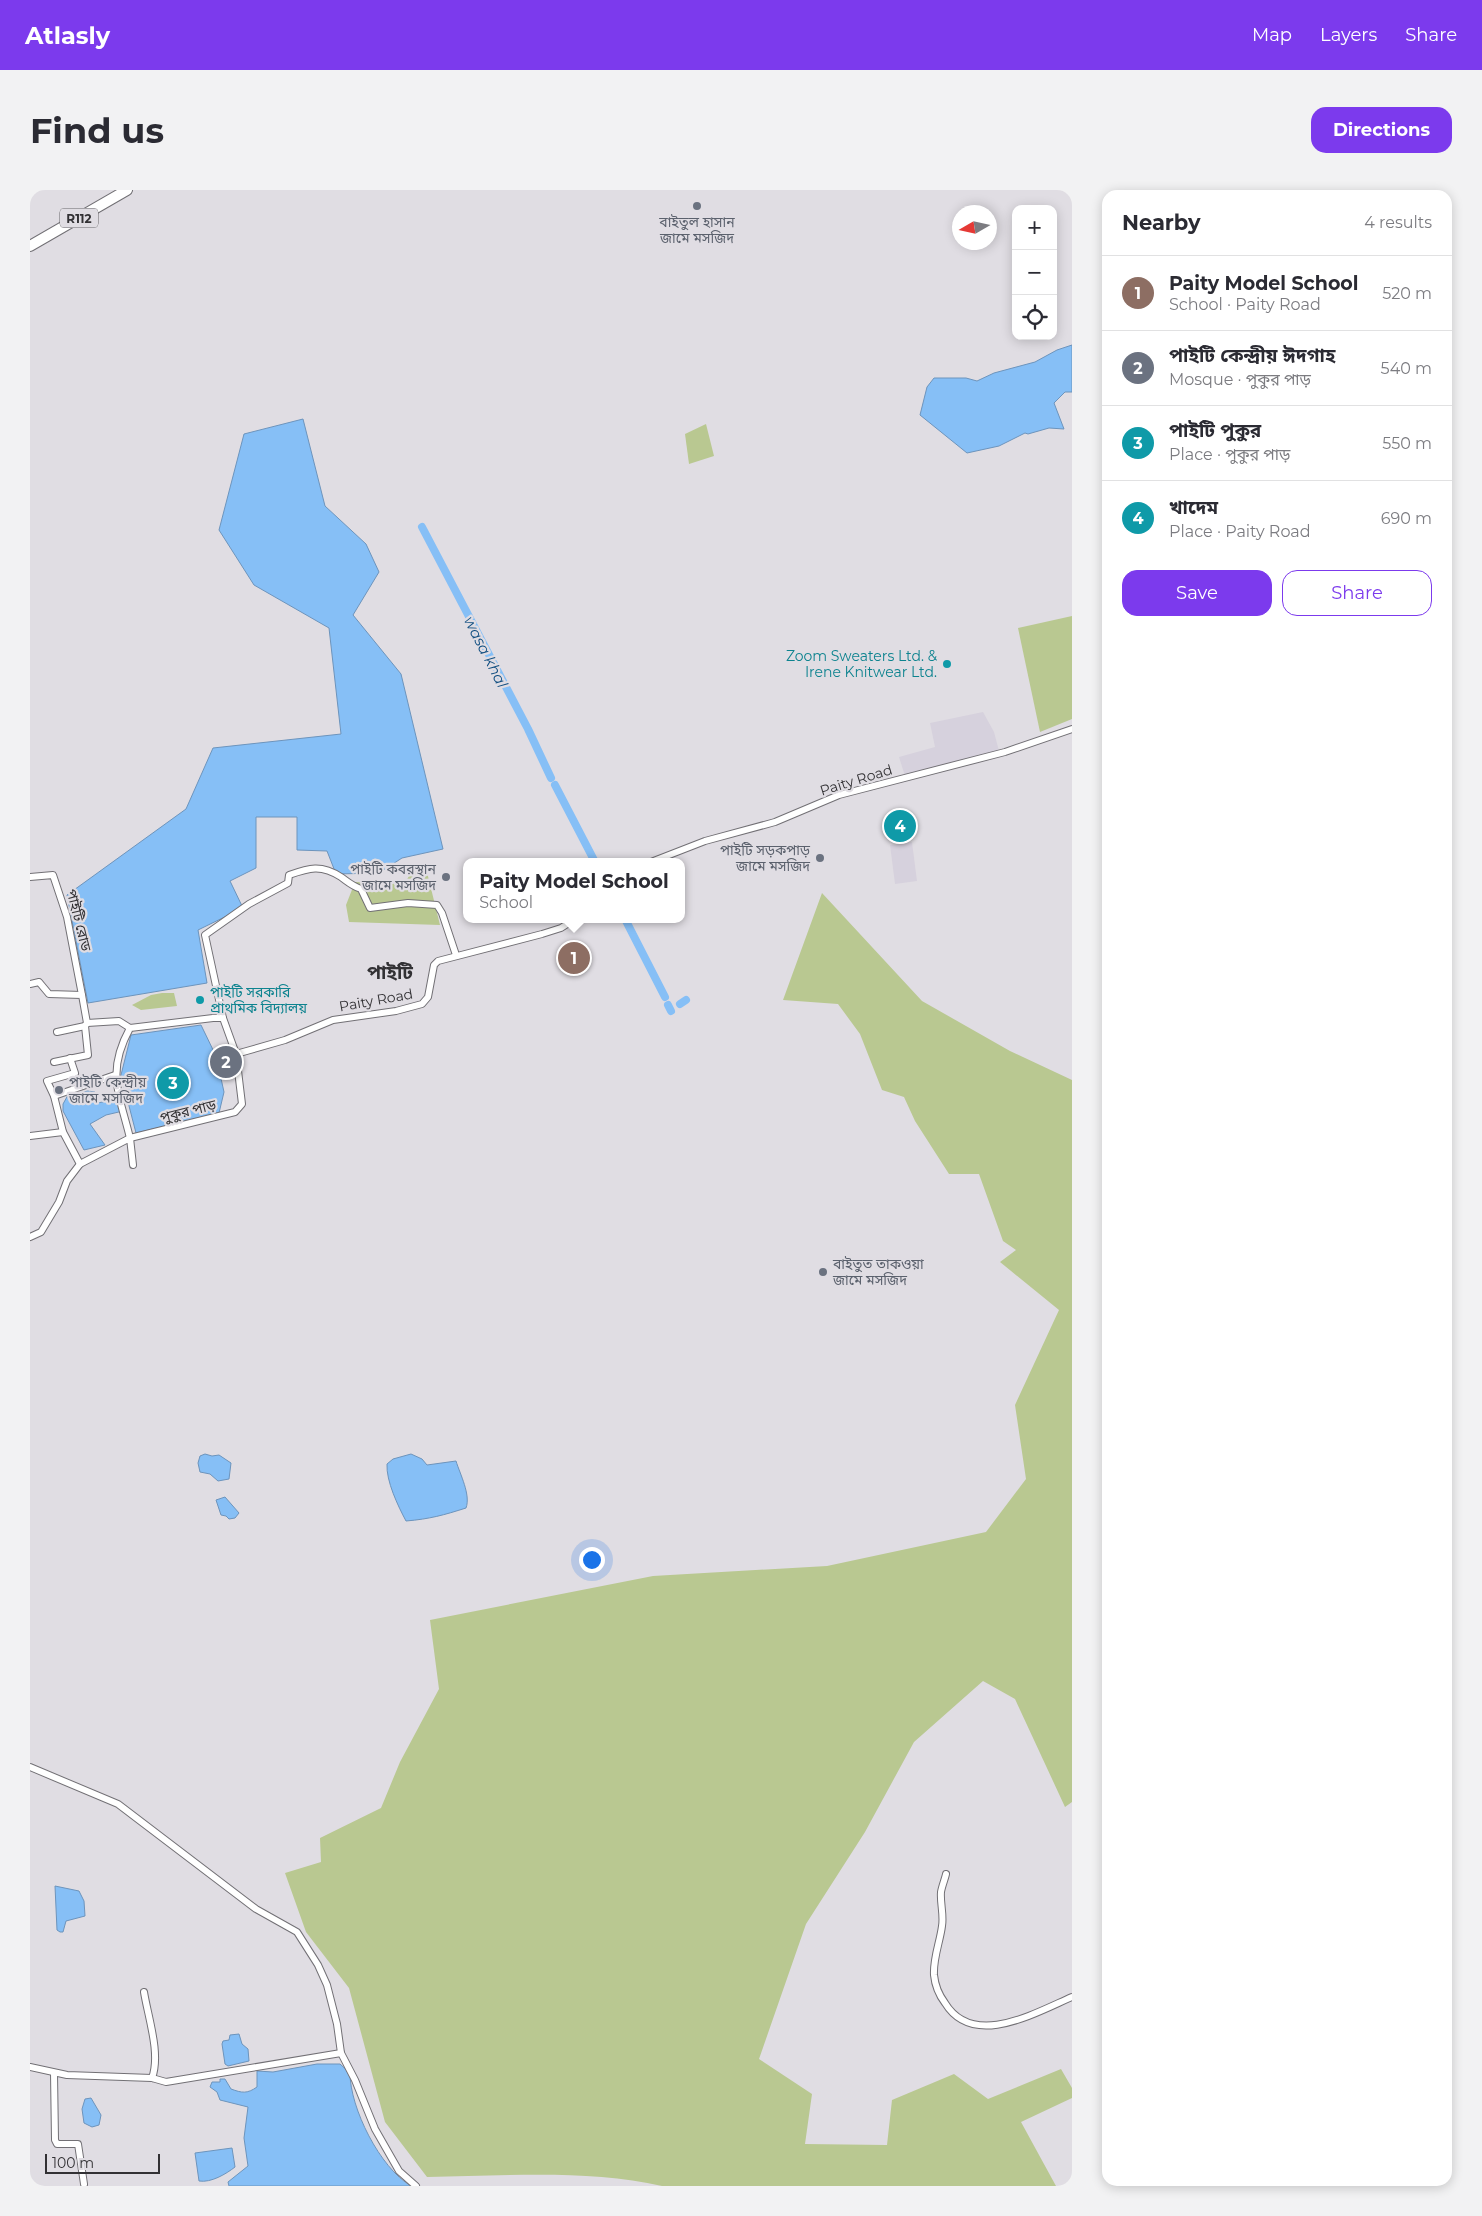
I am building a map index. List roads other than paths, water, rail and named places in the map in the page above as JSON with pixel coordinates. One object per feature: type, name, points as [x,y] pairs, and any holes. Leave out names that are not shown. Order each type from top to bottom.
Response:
[{"type":"main road","name":"R112","points":[[30,246],[127,190]]},
{"type":"street","name":"Paity Road","points":[[661,858],[705,841],[775,822],[839,795],[1005,752],[1072,729]]},
{"type":"street","name":"পুকুর পাড়","points":[[80,1164],[130,1138],[235,1112],[242,1104],[236,1054],[223,1018],[204,936],[249,904],[288,884],[289,876],[312,867],[328,871],[340,876],[351,886],[361,889],[370,908],[408,903],[437,905],[442,913],[456,955]]},
{"type":"street","name":"পাইটি রোড","points":[[30,877],[53,875],[67,917],[82,994]]},
{"type":"street","name":"Paity Road","points":[[236,1054],[285,1040],[333,1020],[396,1012],[422,1004],[428,997],[436,962],[456,955],[542,934],[562,928],[570,923]]},
{"type":"street","points":[[30,984],[39,982],[49,994],[82,994],[88,1055],[54,1062]]},
{"type":"street","points":[[57,1032],[86,1024],[119,1021],[130,1028],[223,1018]]},
{"type":"street","points":[[130,1028],[121,1044],[115,1075],[130,1138],[133,1165]]},
{"type":"street","points":[[30,1237],[41,1232],[59,1202],[67,1181],[80,1164],[63,1132],[54,1096],[47,1081],[76,1073],[70,1058]]},
{"type":"street","points":[[54,1096],[115,1075]]},
{"type":"street","points":[[30,1136],[63,1132]]},
{"type":"street","points":[[30,1767],[118,1804],[256,1909],[296,1932],[318,1965],[327,1985],[337,2024],[341,2053],[355,2080],[375,2129],[399,2171],[416,2186]]},
{"type":"street","points":[[946,1874],[941,1892],[942,1925],[937,1945],[934,1975],[938,1994],[950,2012],[967,2024],[987,2027],[1018,2020],[1072,1997]]},
{"type":"street","points":[[144,1992],[155,2053],[156,2068],[152,2078]]},
{"type":"street","points":[[30,2067],[67,2075],[152,2078],[166,2082],[341,2053]]},
{"type":"street","points":[[54,2073],[56,2144],[78,2144],[84,2184]]},
{"type":"water","points":[[1072,345],[1072,392],[1065,392],[1054,403],[1064,429],[1049,428],[1028,434],[1025,433],[999,446],[967,453],[920,415],[927,387],[934,378],[966,378],[977,381],[994,373],[1035,362],[1057,350]]},
{"type":"water","points":[[303,419],[325,506],[366,544],[379,572],[353,615],[401,674],[443,849],[402,858],[379,873],[336,874],[327,851],[297,850],[297,817],[256,817],[256,868],[230,881],[243,908],[198,930],[207,983],[88,1003],[67,895],[186,809],[213,748],[341,734],[329,628],[254,585],[219,530],[244,434]]},
{"type":"water","points":[[201,1025],[216,1056],[224,1092],[219,1113],[136,1133],[121,1075],[131,1035]]},
{"type":"water","points":[[88,1091],[95,1092],[97,1103],[120,1099],[123,1111],[106,1115],[90,1124],[105,1145],[84,1150],[63,1111],[63,1104],[68,1095]]},
{"type":"water","points":[[205,1454],[219,1455],[231,1463],[229,1479],[218,1481],[210,1474],[200,1472],[198,1463],[200,1456]]},
{"type":"water","points":[[411,1454],[422,1459],[427,1465],[456,1461],[466,1491],[466,1508],[437,1516],[406,1521],[390,1486],[387,1464],[393,1459]]},
{"type":"water","points":[[225,1497],[239,1513],[235,1518],[229,1519],[221,1515],[216,1500]]},
{"type":"water","points":[[55,1886],[79,1891],[84,1901],[85,1916],[66,1921],[63,1932],[57,1930]]},
{"type":"water","points":[[239,2034],[242,2044],[248,2049],[249,2061],[228,2066],[225,2064],[223,2041],[229,2040],[230,2035]]},
{"type":"water","points":[[317,2064],[340,2064],[350,2073],[355,2103],[369,2136],[388,2166],[411,2186],[229,2186],[228,2182],[248,2166],[244,2138],[248,2107],[220,2100],[217,2092],[210,2087],[212,2082],[220,2082],[220,2079],[225,2079],[231,2089],[247,2092],[257,2087],[257,2071],[273,2072]]},
{"type":"water","points":[[91,2098],[101,2115],[99,2125],[92,2127],[84,2123],[82,2109],[85,2099]]},
{"type":"water","points":[[232,2148],[235,2167],[213,2179],[199,2181],[195,2153]]},
{"type":"waterway","name":"wasa khal","points":[[422,527],[528,729],[551,778]]},
{"type":"waterway","points":[[555,785],[593,858]]},
{"type":"waterway","points":[[627,923],[665,997]]},
{"type":"waterway","name":"wasa khal","points":[[680,1004],[686,1000]]},
{"type":"waterway","name":"wasa khal","points":[[668,1005],[671,1011]]},
{"type":"place","name":"বাইতুল হাসান জামে মসজিদ","points":[[697,206]]},
{"type":"place","name":"Zoom Sweaters Ltd. & Irene Knitwear Ltd.","points":[[947,664]]},
{"type":"place","name":"খাদেম","points":[[900,826]]},
{"type":"place","name":"পাইটি সড়কপাড় জামে মসজিদ","points":[[820,858]]},
{"type":"place","name":"পাইটি কবরস্থান জামে মসজিদ","points":[[446,877]]},
{"type":"place","name":"Paity Model School","points":[[574,958]]},
{"type":"place","name":"পাইটি সরকারি প্রাথমিক বিদ্যালয়","points":[[200,1000]]},
{"type":"place","name":"পাইটি কেন্দ্রীয় ঈদগাহ","points":[[226,1062]]},
{"type":"place","name":"পাইটি পুকুর","points":[[173,1083]]},
{"type":"place","name":"পাইটি কেন্দ্রীয় জামে মসজিদ","points":[[59,1090]]},
{"type":"place","name":"বাইতুত তাকওয়া জামে মসজিদ","points":[[823,1272]]},
{"type":"district","name":"পাইটি","points":[[390,972]]}]
